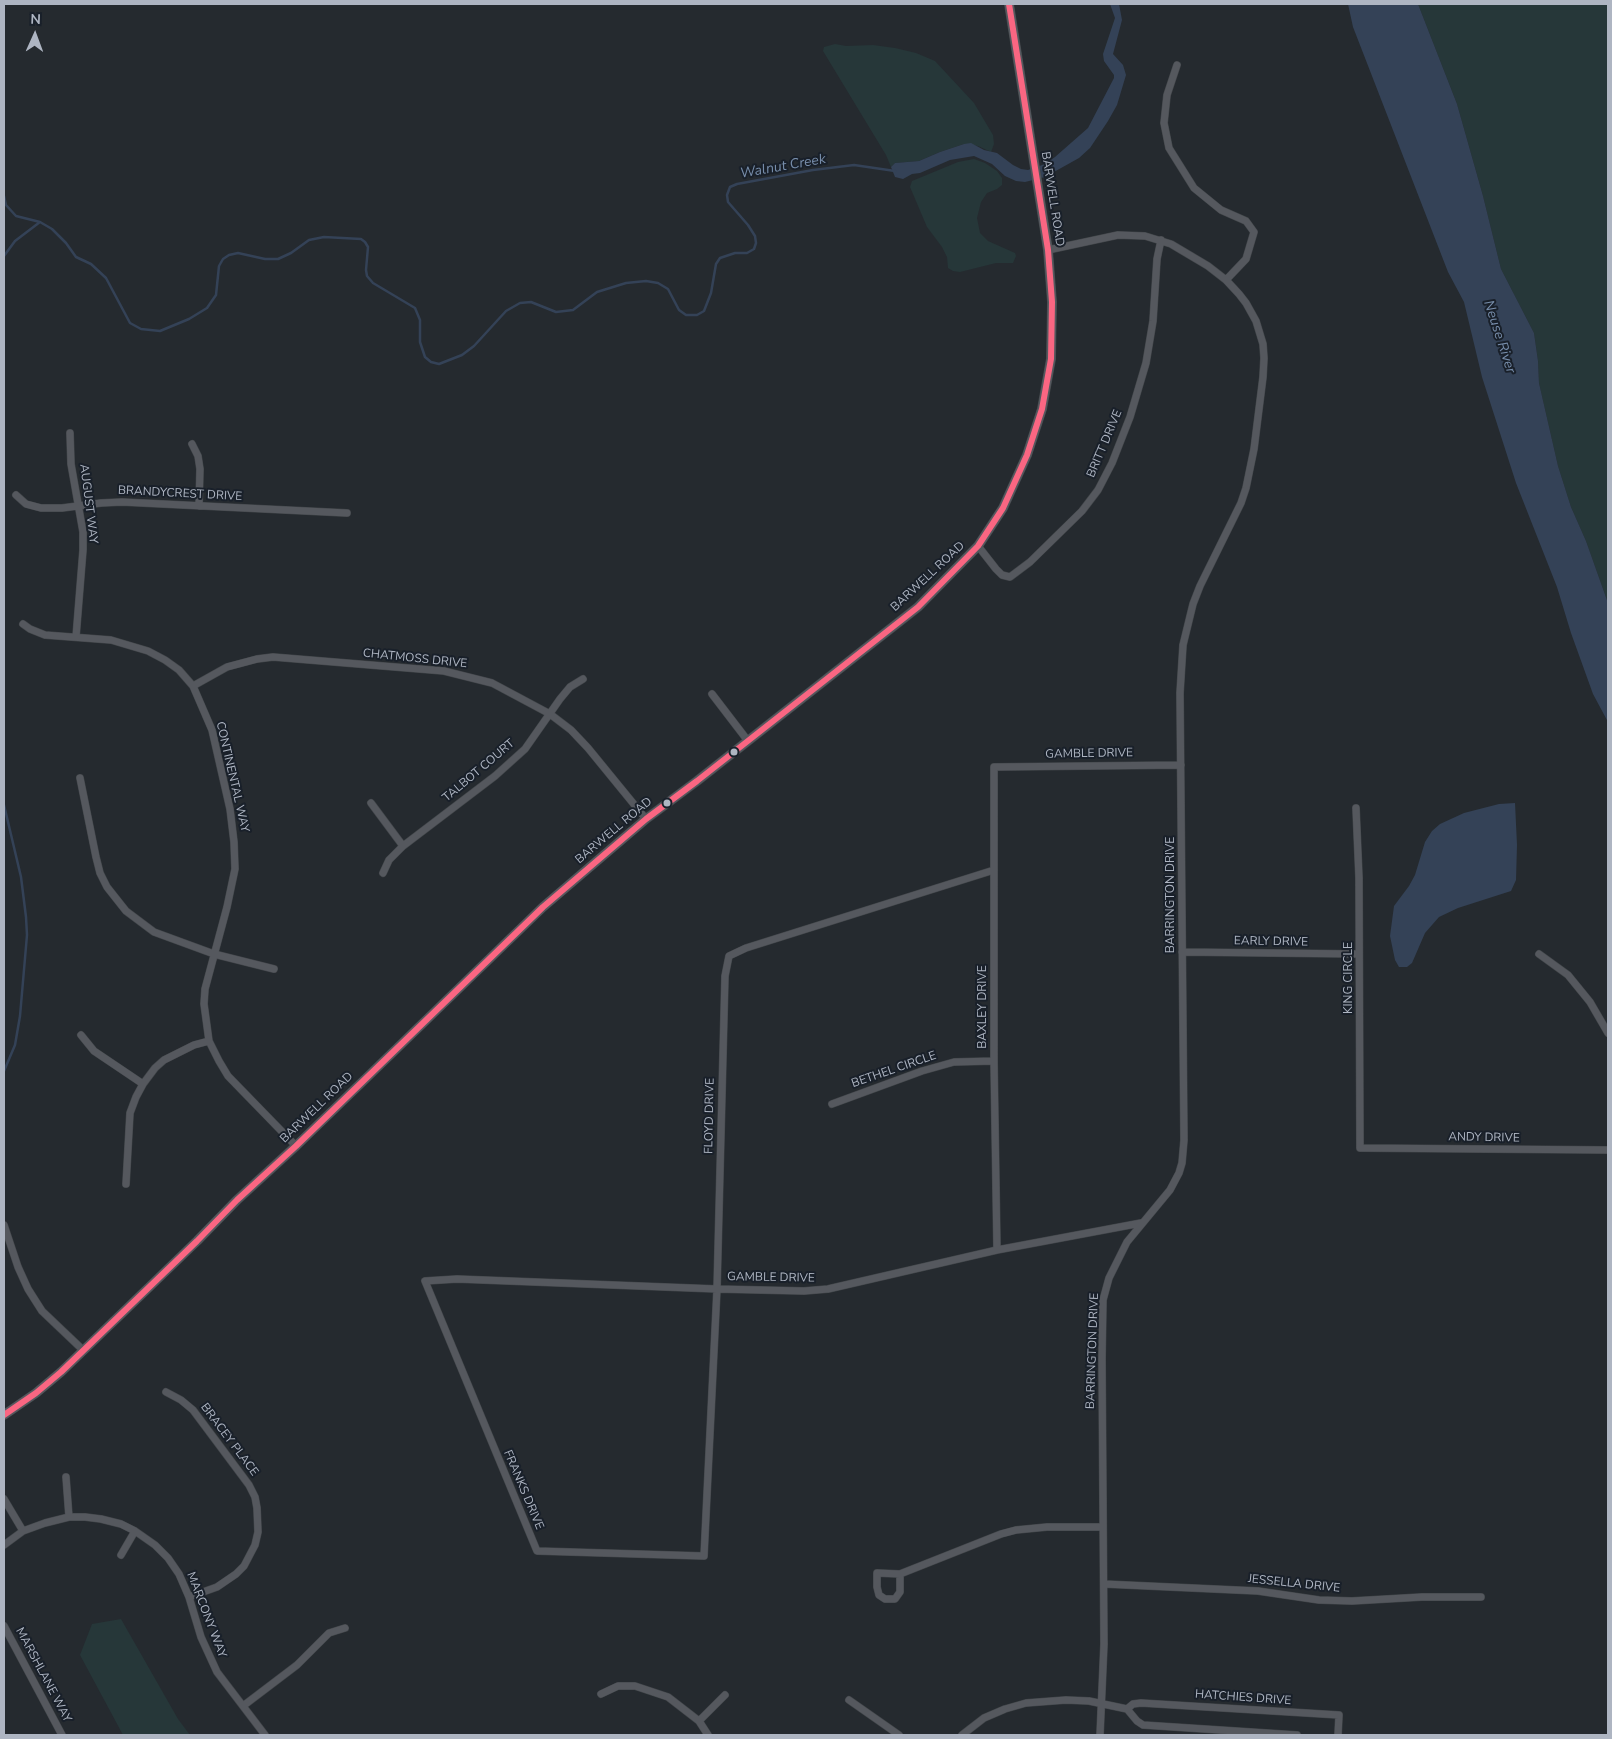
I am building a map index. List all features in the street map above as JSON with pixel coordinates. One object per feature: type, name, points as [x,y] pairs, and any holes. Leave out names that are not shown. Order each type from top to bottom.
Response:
[{"type":"street","name":"BARWELL ROAD","points":[[4,1415],[36,1394],[83,1350],[543,907],[646,819],[918,606],[978,546],[1003,508],[1018,477],[1042,409],[1051,358],[1052,328],[1048,250],[1009,4]]},
{"type":"street","points":[[1177,65],[1167,95],[1164,122],[1169,148],[1194,188],[1221,210],[1246,221],[1254,232],[1246,258],[1226,280]]},
{"type":"street","name":"BARRINGTON DRIVE","points":[[1048,250],[1118,235],[1139,235],[1171,244],[1193,256],[1226,280],[1246,303],[1256,321],[1262,344],[1263,377],[1254,449],[1246,488],[1241,503],[1200,586],[1188,624],[1181,670],[1184,1140],[1182,1163],[1179,1174],[1170,1190],[1127,1242],[1107,1284],[1103,1300],[1104,1644],[1100,1735]]},
{"type":"street","name":"BRITT DRIVE","points":[[978,546],[996,570],[1002,575],[1010,577],[1030,562],[1082,511],[1102,484],[1130,417],[1146,363],[1153,321],[1157,259],[1161,240]]},
{"type":"street","name":"AUGUST WAY","points":[[70,433],[71,464],[83,532],[76,637]]},
{"type":"street","points":[[192,444],[198,456],[200,469],[199,506]]},
{"type":"street","name":"BRANDYCREST DRIVE","points":[[16,495],[26,504],[41,508],[62,508],[122,502],[347,513]]},
{"type":"street","name":"CONTINENTAL WAY","points":[[23,624],[45,635],[111,640],[148,651],[165,660],[194,686],[212,730],[230,809],[234,842],[235,868],[227,907],[205,989],[204,1004],[209,1041],[228,1076],[296,1146]]},
{"type":"street","name":"CHATMOSS DRIVE","points":[[194,686],[227,667],[242,662],[273,658],[293,658],[444,671],[492,682],[550,714],[570,730],[588,748],[646,819]]},
{"type":"street","name":"TALBOT COURT","points":[[383,873],[389,860],[403,846],[495,776],[525,748],[560,699],[570,688],[583,680]]},
{"type":"street","points":[[712,694],[748,741]]},
{"type":"street","name":"GAMBLE DRIVE","points":[[997,767],[1181,765]]},
{"type":"street","name":"BAXLEY DRIVE","points":[[997,767],[994,767],[994,1061],[997,1250]]},
{"type":"street","points":[[80,778],[100,873],[116,900],[139,922],[154,932],[214,954],[274,969]]},
{"type":"street","points":[[371,803],[403,846]]},
{"type":"street","name":"KING CIRCLE","points":[[1356,808],[1360,878],[1360,1148]]},
{"type":"street","name":"FLOYD DRIVE","points":[[704,1555],[718,1289],[724,976],[729,956],[746,948],[994,870]]},
{"type":"street","name":"EARLY DRIVE","points":[[1182,952],[1360,954]]},
{"type":"street","points":[[1539,954],[1568,975],[1590,1002],[1608,1033]]},
{"type":"street","points":[[81,1035],[94,1051],[143,1084]]},
{"type":"street","points":[[126,1184],[130,1113],[143,1084],[154,1068],[164,1060],[194,1045],[209,1041]]},
{"type":"street","name":"BETHEL CIRCLE","points":[[832,1104],[930,1068],[954,1062],[994,1061]]},
{"type":"street","name":"ANDY DRIVE","points":[[1360,1148],[1608,1150]]},
{"type":"street","name":"GAMBLE DRIVE","points":[[425,1281],[457,1279],[804,1291],[828,1289],[997,1250],[1141,1223]]},
{"type":"street","points":[[4,1225],[6,1243],[28,1290],[42,1311],[83,1350]]},
{"type":"street","name":"FRANKS DRIVE","points":[[425,1281],[537,1552],[704,1555]]},
{"type":"street","name":"BRACEY PLACE","points":[[166,1392],[181,1400],[193,1410],[249,1485],[255,1497],[257,1508],[258,1532],[255,1545],[244,1566],[218,1587],[188,1597]]},
{"type":"street","points":[[66,1477],[69,1517]]},
{"type":"street","points":[[4,1499],[23,1531]]},
{"type":"street","name":"MARCONY WAY","points":[[4,1544],[23,1531],[69,1517],[101,1519],[135,1531],[155,1544],[179,1574],[201,1637],[217,1672],[265,1735]]},
{"type":"street","points":[[900,1574],[900,1592],[895,1599],[885,1599],[879,1595],[877,1573],[900,1574],[985,1540],[1016,1530],[1047,1527],[1103,1527]]},
{"type":"street","points":[[121,1555],[135,1531]]},
{"type":"street","name":"JESSELLA DRIVE","points":[[1104,1584],[1258,1591],[1319,1600],[1352,1601],[1422,1597],[1481,1597]]},
{"type":"street","name":"MARSHLANE WAY","points":[[4,1626],[62,1735]]},
{"type":"street","points":[[243,1706],[297,1665],[329,1634],[345,1628]]},
{"type":"street","points":[[601,1694],[618,1686],[636,1686],[668,1697],[699,1721],[708,1735]]},
{"type":"street","points":[[699,1721],[725,1695]]},
{"type":"street","points":[[849,1700],[899,1735]]},
{"type":"street","name":"HATCHIES DRIVE","points":[[962,1735],[984,1718],[1005,1709],[1026,1703],[1066,1700],[1127,1709],[1133,1704],[1141,1703],[1339,1715],[1338,1735]]},
{"type":"street","points":[[1127,1709],[1143,1725],[1297,1735]]},
{"type":"shaded area","points":[[1418,4],[1608,4],[1608,603],[1586,541],[1571,507],[1558,466],[1539,383],[1534,333],[1501,269],[1457,104]]},
{"type":"shaded area","points":[[835,44],[846,46],[873,45],[895,48],[916,53],[935,61],[974,103],[993,135],[994,144],[991,152],[978,146],[964,144],[919,161],[895,163],[891,167],[886,155],[823,51],[824,47]]},
{"type":"shaded area","points":[[974,159],[985,163],[997,171],[1002,178],[1002,185],[987,193],[981,202],[977,218],[980,233],[988,241],[1015,253],[1016,256],[1013,263],[996,263],[960,272],[953,271],[948,268],[947,257],[942,247],[927,227],[910,187],[912,181],[958,162]]},
{"type":"shaded area","points":[[121,1619],[178,1719],[190,1735],[123,1735],[80,1655],[92,1624]]},
{"type":"water","points":[[1110,4],[1119,4],[1122,20],[1113,54],[1123,65],[1126,75],[1117,105],[1108,121],[1090,148],[1079,158],[1045,177],[1025,182],[1016,181],[1005,176],[992,164],[974,156],[950,160],[903,179],[895,177],[891,167],[895,163],[919,161],[940,152],[971,143],[984,150],[997,153],[1021,169],[1028,170],[1045,164],[1055,157],[1088,128],[1114,78],[1114,75],[1104,61],[1103,54],[1115,18]]},
{"type":"water","name":"Neuse River","points":[[1348,4],[1418,4],[1457,104],[1501,269],[1534,333],[1539,383],[1558,466],[1571,507],[1586,541],[1608,603],[1608,722],[1593,694],[1557,587],[1516,483],[1482,377],[1464,302],[1448,272],[1353,27]]},
{"type":"water","points":[[1515,803],[1516,880],[1511,891],[1458,908],[1439,917],[1425,933],[1412,963],[1407,967],[1399,967],[1395,960],[1390,936],[1394,906],[1415,875],[1425,842],[1432,831],[1440,824],[1464,813],[1499,804]]},
{"type":"waterway","name":"Walnut Creek","points":[[4,196],[6,205],[16,216],[40,222],[52,229],[66,243],[76,257],[91,264],[106,278],[130,323],[141,329],[160,331],[189,319],[207,308],[216,295],[219,266],[223,259],[229,255],[238,253],[265,259],[278,259],[291,253],[309,240],[324,237],[361,239],[368,247],[367,276],[373,283],[415,308],[420,320],[420,342],[425,357],[431,362],[439,364],[462,355],[474,346],[506,311],[520,303],[531,302],[556,312],[573,310],[597,292],[626,283],[646,281],[658,283],[668,289],[679,310],[686,315],[697,315],[704,311],[711,293],[716,264],[720,258],[735,253],[747,253],[754,249],[756,243],[755,236],[748,225],[728,202],[727,195],[730,187],[737,184],[813,170],[854,165],[895,171]]},
{"type":"waterway","points":[[4,256],[15,241],[40,222]]},
{"type":"waterway","points":[[4,805],[21,877],[27,935],[20,1016],[15,1045],[4,1071]]},
{"type":"transit line","points":[[4,1415],[36,1393],[61,1372],[237,1200],[296,1146],[543,907],[646,819],[918,607],[978,546],[1003,508],[1027,455],[1042,409],[1051,359],[1052,302],[1048,250],[1009,4]]}]
